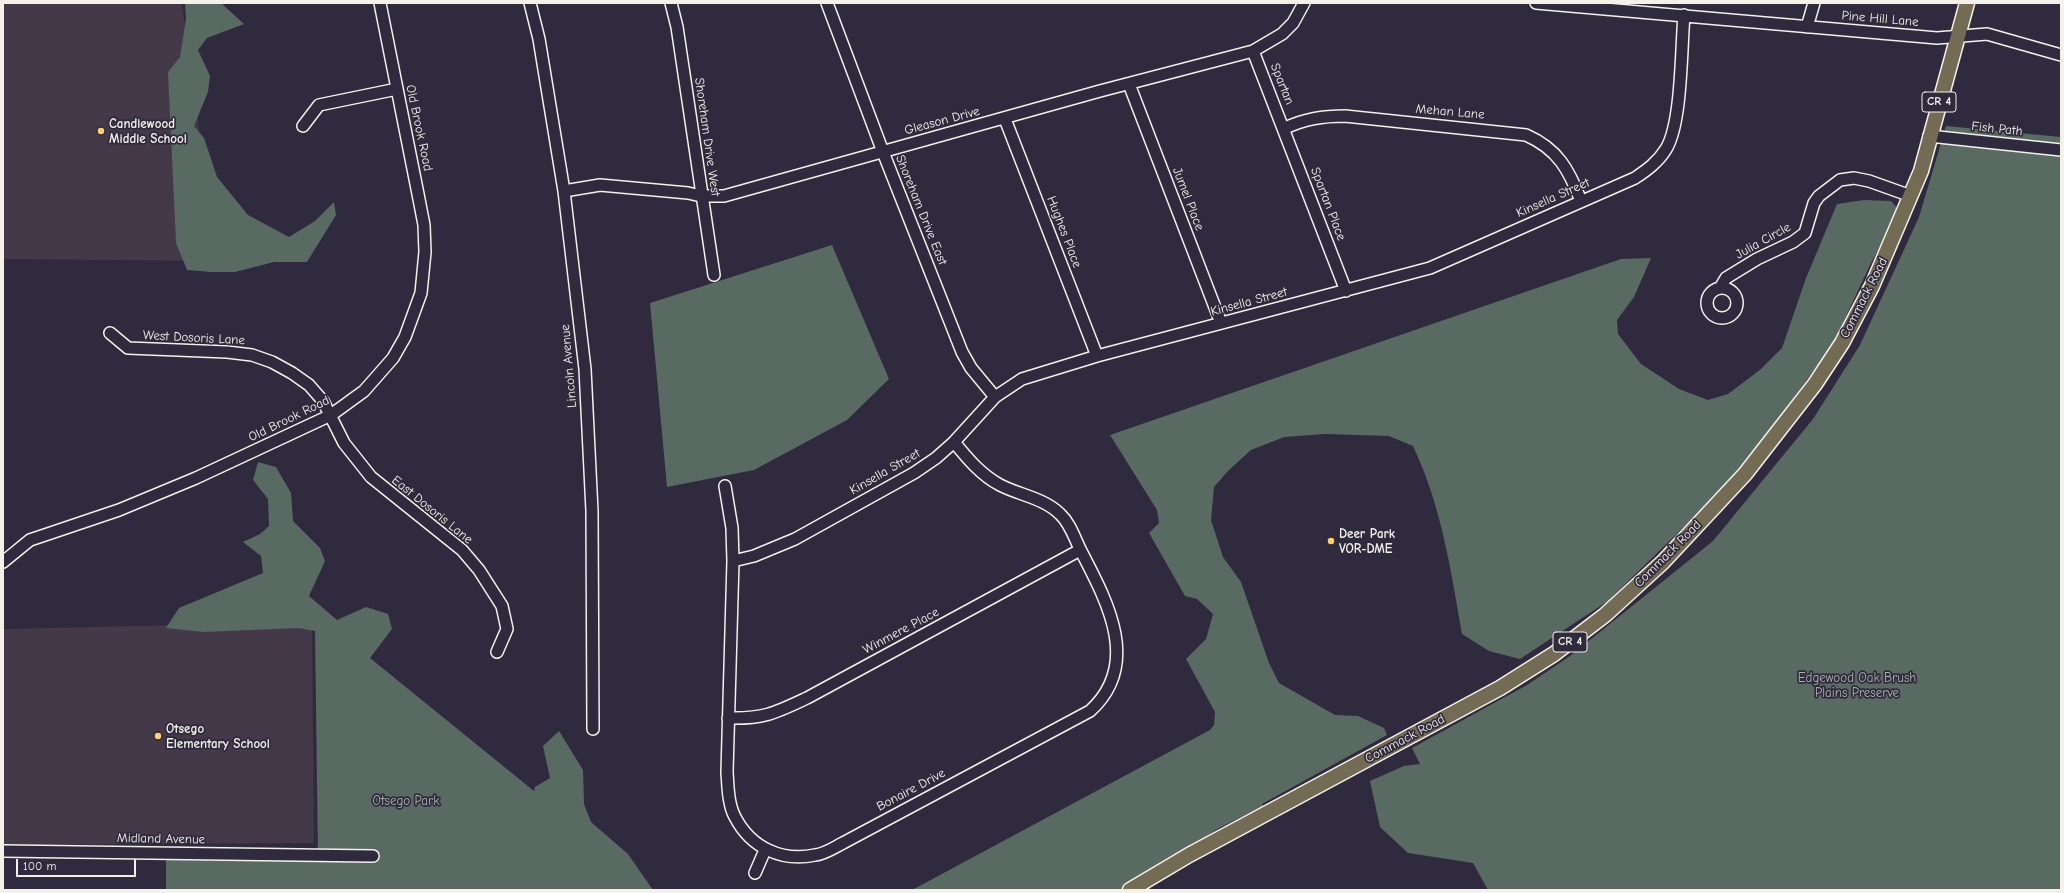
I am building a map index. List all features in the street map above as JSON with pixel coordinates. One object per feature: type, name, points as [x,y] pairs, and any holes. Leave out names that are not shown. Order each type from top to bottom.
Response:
[{"type":"main road","name":"Commack Road","points":[[1130,890],[1195,852],[1500,688],[1554,654],[1605,615],[1663,562],[1745,474],[1815,384],[1842,343],[1872,286],[1921,172],[1929,136],[1967,3]]},
{"type":"street","name":"Old Brook Road","points":[[3,562],[30,540],[148,498],[331,416],[364,391],[393,358],[405,337],[421,294],[425,252],[424,225],[380,3]]},
{"type":"street","name":"Lincoln Avenue","points":[[530,3],[539,39],[564,190],[585,368],[592,511],[593,729]]},
{"type":"street","name":"Shoreham Drive West","points":[[671,3],[682,58],[701,196],[714,275]]},
{"type":"street","name":"Shoreham Drive East","points":[[827,3],[883,152],[962,352],[971,368],[994,397]]},
{"type":"street","name":"Gleason Drive","points":[[564,190],[600,186],[688,192],[701,196],[724,196],[1253,51],[1282,34],[1293,23],[1304,3]]},
{"type":"street","name":"Pine Hill Lane","points":[[1536,3],[1937,38],[1987,34],[2061,55]]},
{"type":"street","points":[[1807,27],[1814,3]]},
{"type":"street","name":"Kinsella Street","points":[[733,561],[754,556],[795,539],[914,473],[954,442],[994,397],[1022,379],[1097,356],[1430,268],[1635,178],[1654,165],[1666,148],[1676,113],[1684,15]]},
{"type":"street","name":"Spartan","points":[[1253,51],[1284,128]]},
{"type":"street","name":"Jumel Place","points":[[1129,84],[1221,323]]},
{"type":"street","points":[[303,126],[319,105],[397,89]]},
{"type":"street","name":"Mehan Lane","points":[[1284,128],[1301,120],[1321,116],[1345,116],[1526,135],[1539,141],[1564,164],[1581,201]]},
{"type":"street","name":"Hughes Place","points":[[1005,118],[1097,356]]},
{"type":"street","name":"Spartan Place","points":[[1284,128],[1346,291]]},
{"type":"street","name":"Fish Path","points":[[1929,136],[2061,150]]},
{"type":"street","name":"Julia Circle","points":[[1720,288],[1726,278],[1758,259],[1794,242],[1805,232],[1809,224],[1814,203],[1819,196],[1840,180],[1854,178],[1869,181],[1911,196]]},
{"type":"street","name":"West Dosoris Lane","points":[[110,333],[128,348],[227,352],[252,355],[272,362],[292,373],[309,385],[323,401],[331,416]]},
{"type":"street","name":"East Dosoris Lane","points":[[331,416],[344,443],[371,477],[462,550],[479,570],[502,606],[507,629],[497,652]]},
{"type":"street","name":"Bonaire Drive","points":[[725,486],[732,528],[733,561],[727,772],[729,796],[735,817],[746,833],[765,850],[778,855],[797,857],[816,855],[843,843],[1090,710],[1102,700],[1111,685],[1116,668],[1118,648],[1115,629],[1096,579],[1061,514],[1050,506],[998,484],[974,466],[954,442]]},
{"type":"street","name":"Winmere Place","points":[[728,718],[749,718],[772,715],[1080,550]]},
{"type":"street","name":"Midland Avenue","points":[[3,850],[373,856]]},
{"type":"street","points":[[755,873],[765,850]]},
{"type":"shaded area","name":"Candlewood Middle School","points":[[3,3],[182,3],[217,261],[3,259]]},
{"type":"shaded area","name":"Otsego Elementary School","points":[[312,622],[314,843],[3,845],[3,629]]},
{"type":"green space","points":[[185,3],[221,3],[244,24],[207,38],[198,50],[210,76],[208,92],[194,126],[204,138],[217,177],[248,215],[289,237],[315,221],[334,202],[336,215],[307,262],[274,262],[235,272],[187,270],[176,243],[168,72],[180,57],[186,19]]},
{"type":"green space","name":"Edgewood Oak Brush Plains Preserve","points":[[1946,126],[2061,137],[2061,890],[1488,890],[1473,863],[1408,853],[1380,827],[1370,781],[1404,766],[1420,764],[1412,748],[1527,685],[1570,656],[1713,541],[1813,419],[1860,345],[1919,217]]},
{"type":"green space","points":[[1864,200],[1891,201],[1899,210],[1870,265],[1833,344],[1737,475],[1608,601],[1520,659],[1489,651],[1462,634],[1444,538],[1431,491],[1413,446],[1389,436],[1325,434],[1284,437],[1251,450],[1229,470],[1214,487],[1211,520],[1223,557],[1241,582],[1269,663],[1279,683],[1335,715],[1358,716],[1384,728],[1387,735],[1262,804],[1263,806],[1219,828],[1150,874],[1149,886],[1151,890],[912,890],[1210,730],[1214,725],[1215,712],[1186,659],[1206,639],[1213,614],[1197,599],[1185,596],[1149,533],[1159,523],[1157,510],[1110,435],[1621,259],[1651,258],[1634,297],[1617,320],[1618,334],[1641,364],[1679,389],[1708,400],[1728,394],[1761,369],[1782,348],[1806,278],[1837,204]]},
{"type":"green space","points":[[832,245],[889,379],[847,420],[754,470],[667,487],[650,303]]},
{"type":"green space","name":"Otsego Park","points":[[258,462],[276,467],[291,493],[293,521],[320,548],[325,561],[309,596],[337,620],[366,607],[388,614],[392,629],[370,658],[534,791],[535,787],[550,778],[543,746],[559,731],[583,770],[584,804],[591,822],[628,854],[653,890],[166,890],[166,858],[318,859],[315,631],[298,628],[204,632],[166,628],[179,608],[263,573],[261,556],[243,542],[260,534],[269,526],[268,499],[253,480]]},
{"type":"place","name":"Candlewood Middle School","points":[[101,131]]},
{"type":"place","name":"Deer Park VOR-DME","points":[[1331,541]]},
{"type":"place","name":"Otsego Elementary School","points":[[158,736]]}]
